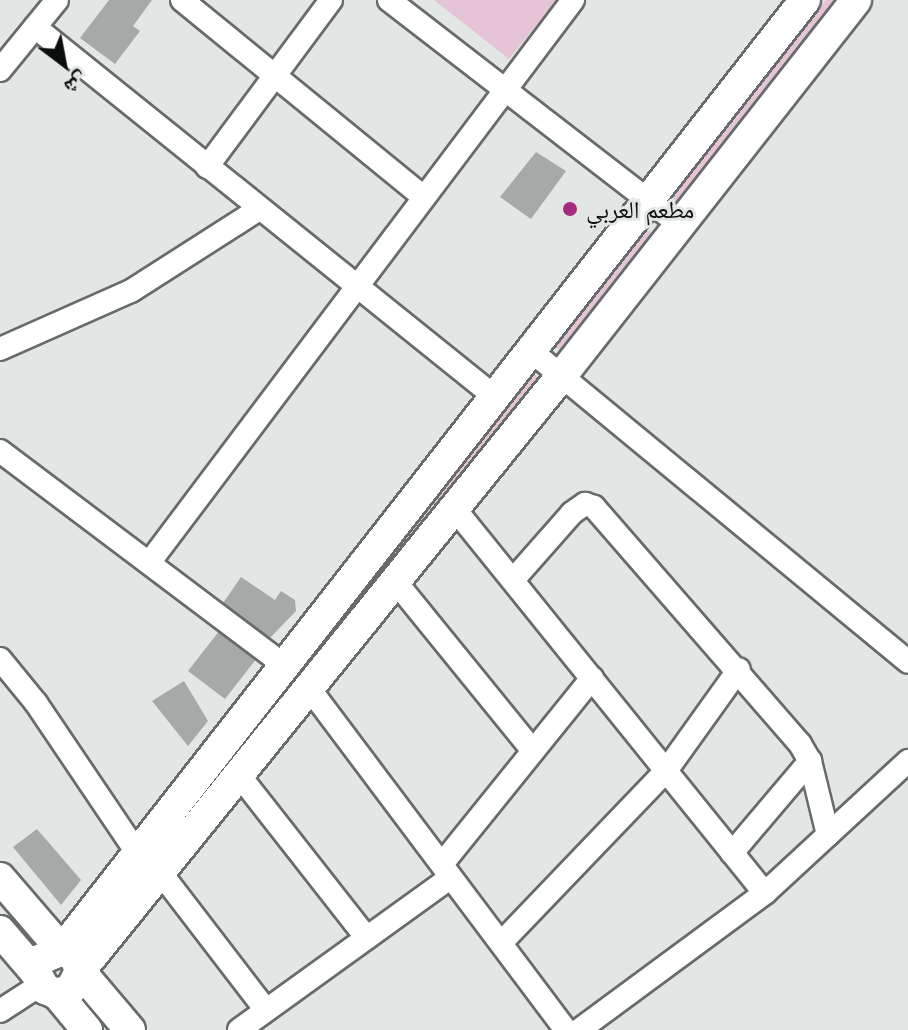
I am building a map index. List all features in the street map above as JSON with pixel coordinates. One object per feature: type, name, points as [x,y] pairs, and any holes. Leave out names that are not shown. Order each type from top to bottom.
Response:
[{"type":"main road","points":[[71,960],[148,862],[284,665],[805,0]]},
{"type":"main road","points":[[148,862],[239,775],[563,374],[856,0]]},
{"type":"main road","points":[[0,878],[130,1030]]},
{"type":"main road","points":[[0,931],[87,1030]]},
{"type":"main road","points":[[44,984],[43,955],[71,960]]},
{"type":"street","points":[[0,70],[57,0]]},
{"type":"street","points":[[182,0],[422,196]]},
{"type":"street","points":[[207,167],[331,0]]},
{"type":"street","points":[[389,0],[680,225]]},
{"type":"street","points":[[149,563],[353,286],[573,0]]},
{"type":"street","points":[[35,27],[353,286],[494,396]]},
{"type":"street","points":[[0,349],[131,291],[259,209]]},
{"type":"street","points":[[530,350],[563,374],[908,662]]},
{"type":"street","points":[[0,451],[284,665]]},
{"type":"street","points":[[513,580],[572,513],[585,504],[594,507],[739,669],[810,761],[828,835]]},
{"type":"street","points":[[454,508],[765,893]]},
{"type":"street","points":[[395,581],[533,751]]},
{"type":"street","points":[[0,659],[36,703],[148,862],[266,1010]]},
{"type":"street","points":[[501,943],[666,771],[739,669]]},
{"type":"street","points":[[239,1030],[367,938],[446,871],[533,751],[592,678]]},
{"type":"street","points":[[309,688],[566,1030]]},
{"type":"street","points":[[732,853],[810,761]]},
{"type":"street","points":[[579,1030],[765,893],[908,761]]},
{"type":"street","points":[[239,775],[367,938]]},
{"type":"street","points":[[0,1011],[44,984]]},
{"type":"shaded area","points":[[434,0],[557,0],[509,59]]},
{"type":"shaded area","points":[[826,0],[840,0],[675,209],[667,202]]},
{"type":"shaded area","points":[[644,228],[654,235],[562,351],[552,345]]},
{"type":"shaded area","points":[[531,372],[539,378],[109,923],[101,926]]},
{"type":"building","points":[[109,0],[152,0],[133,26],[140,31],[115,64],[80,38]]},
{"type":"building","points":[[536,152],[566,171],[531,219],[500,197]]},
{"type":"building","points":[[241,577],[275,600],[281,591],[295,600],[296,611],[267,641],[221,606]]},
{"type":"building","points":[[220,630],[257,658],[225,699],[188,671]]},
{"type":"building","points":[[184,681],[208,721],[188,746],[152,701]]},
{"type":"building","points":[[37,829],[81,880],[61,905],[13,847]]},
{"type":"place","name":"مطعم العربي","points":[[570,209]]}]
